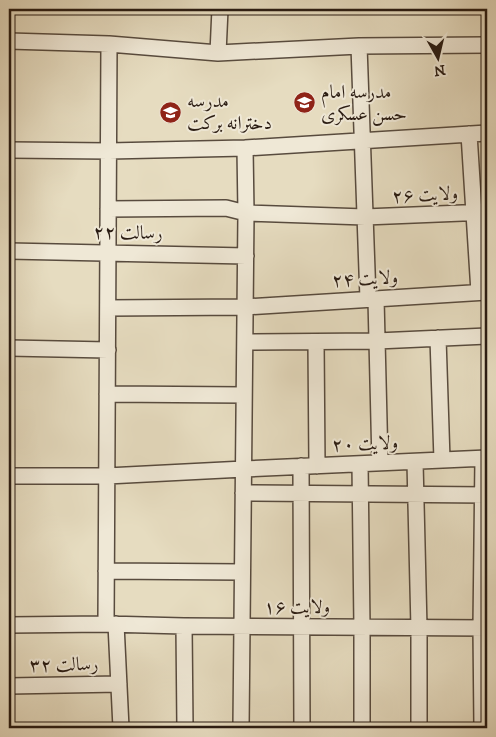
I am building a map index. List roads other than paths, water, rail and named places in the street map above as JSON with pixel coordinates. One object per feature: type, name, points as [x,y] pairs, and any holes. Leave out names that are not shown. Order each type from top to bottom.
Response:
[{"type":"street","points":[[218,52],[220,9]]},
{"type":"street","points":[[9,41],[109,44],[218,52],[359,46],[487,45]]},
{"type":"street","points":[[109,44],[106,571],[119,684],[121,728]]},
{"type":"street","points":[[359,46],[366,217],[377,341],[380,463]]},
{"type":"street","points":[[9,150],[109,151],[245,148],[487,133]]},
{"type":"street","points":[[469,134],[480,212],[483,292]]},
{"type":"street","points":[[241,728],[246,256],[245,148]]},
{"type":"street","name":"ولایت ۲۶","points":[[108,209],[226,208],[246,213],[366,217],[480,212]]},
{"type":"street","name":"رسالت ۲۲","points":[[9,251],[246,256]]},
{"type":"street","name":"ولایت ۲۴","points":[[108,308],[245,306],[483,292]]},
{"type":"street","points":[[245,342],[377,341],[487,336]]},
{"type":"street","points":[[438,338],[442,460]]},
{"type":"street","points":[[316,342],[317,466]]},
{"type":"street","points":[[9,348],[108,350]]},
{"type":"street","points":[[107,394],[244,395]]},
{"type":"street","points":[[482,728],[485,458]]},
{"type":"street","name":"ولایت ۲۰","points":[[9,476],[107,476],[485,458]]},
{"type":"street","points":[[415,462],[419,628],[419,728]]},
{"type":"street","points":[[360,464],[362,728]]},
{"type":"street","points":[[301,466],[302,728]]},
{"type":"street","points":[[243,493],[485,495]]},
{"type":"street","points":[[106,571],[242,572]]},
{"type":"street","name":"ولایت ۱۶","points":[[9,625],[111,624],[242,627],[484,628]]},
{"type":"street","points":[[184,626],[185,728]]},
{"type":"street","name":"رسالت ۳۲","points":[[9,686],[119,684]]},
{"type":"place","name":"مدرسه امام حسن عسکری","points":[[305,103]]},
{"type":"place","name":"مدرسه دخترانه برکت","points":[[171,112]]}]
